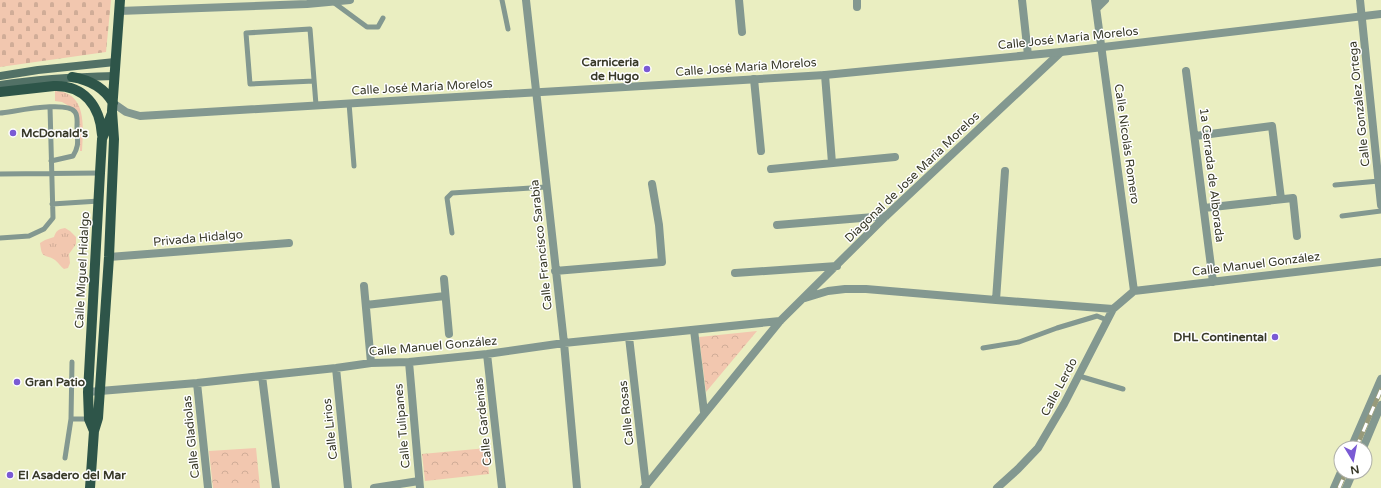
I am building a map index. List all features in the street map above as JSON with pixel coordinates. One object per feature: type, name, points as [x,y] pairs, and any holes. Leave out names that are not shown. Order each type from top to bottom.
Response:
[{"type":"main road","name":"Calle Míguel Hidalgo","points":[[93,418],[99,392],[109,257],[114,139],[114,76],[120,0]]},
{"type":"main road","points":[[0,76],[38,70],[115,62]]},
{"type":"main road","points":[[0,85],[24,81],[72,77],[114,76]]},
{"type":"main road","points":[[72,77],[90,81],[99,86],[107,94],[113,107]]},
{"type":"main road","points":[[0,92],[54,86],[74,89],[86,96],[94,108],[100,123],[102,139]]},
{"type":"main road","name":"Calle Míguel Hidalgo","points":[[90,488],[94,432],[88,392],[102,139],[113,107]]},
{"type":"street","points":[[119,11],[300,4],[350,0]]},
{"type":"street","name":"Calle Francisco Sarabia","points":[[526,0],[564,343],[577,488]]},
{"type":"street","points":[[739,0],[742,32]]},
{"type":"street","points":[[1022,0],[1028,55]]},
{"type":"street","points":[[1096,4],[1105,0]]},
{"type":"street","name":"Calle González Ortega","points":[[1360,0],[1381,205]]},
{"type":"street","name":"Calle Nicolás Romero","points":[[1096,4],[1134,291]]},
{"type":"street","name":"Calle José María Morelos","points":[[113,107],[140,116],[825,74],[1061,52],[1381,14]]},
{"type":"street","name":"Diagonal de Jose Maria Morelos","points":[[645,487],[704,412],[780,321],[886,216],[1061,52]]},
{"type":"street","name":"1a Cerrada de Alborada","points":[[1186,71],[1213,282]]},
{"type":"street","points":[[825,74],[832,163]]},
{"type":"street","points":[[754,79],[761,151]]},
{"type":"street","points":[[1195,136],[1272,126],[1281,199]]},
{"type":"street","points":[[771,169],[894,157]]},
{"type":"street","points":[[996,300],[1005,171]]},
{"type":"street","points":[[556,271],[662,262],[652,184]]},
{"type":"street","points":[[1204,208],[1293,198],[1297,236]]},
{"type":"street","points":[[777,225],[886,216]]},
{"type":"street","name":"Privada Hidalgo","points":[[109,257],[289,243]]},
{"type":"street","name":"Calle Manuel González","points":[[1134,291],[1381,262]]},
{"type":"street","points":[[735,273],[837,266]]},
{"type":"street","points":[[444,279],[449,334]]},
{"type":"street","points":[[364,286],[371,363]]},
{"type":"street","points":[[804,298],[828,291],[866,289],[1113,309]]},
{"type":"street","name":"Calle Lerdo","points":[[997,488],[1038,448],[1061,410],[1113,309],[1134,291]]},
{"type":"street","points":[[366,305],[445,296]]},
{"type":"street","name":"Calle Manuel González","points":[[88,392],[198,383],[371,363],[409,362],[487,354],[564,343],[780,321]]},
{"type":"street","points":[[694,330],[704,412]]},
{"type":"street","name":"Calle Rosas","points":[[629,336],[645,487]]},
{"type":"street","name":"Calle Gardenias","points":[[487,354],[502,488]]},
{"type":"street","name":"Calle Tulipanes","points":[[409,362],[419,484]]},
{"type":"street","name":"Calle Lirios","points":[[336,368],[348,488]]},
{"type":"street","points":[[262,376],[276,488]]},
{"type":"street","points":[[1354,440],[1381,379]]},
{"type":"street","name":"Calle Gladiolas","points":[[198,383],[208,488]]},
{"type":"street","points":[[1366,440],[1381,405]]},
{"type":"street","points":[[374,488],[419,484]]},
{"type":"street","points":[[82,488],[90,488]]},
{"type":"lane","points":[[502,0],[508,29]]},
{"type":"lane","points":[[332,2],[368,27],[378,27],[384,18]]},
{"type":"lane","points":[[314,80],[250,84],[246,33],[310,29],[316,105]]},
{"type":"lane","points":[[349,103],[354,166]]},
{"type":"lane","points":[[0,238],[29,236],[44,229],[53,218],[50,106]]},
{"type":"lane","points":[[0,114],[50,106],[70,107],[75,111],[77,118],[78,148],[73,156],[51,161]]},
{"type":"lane","points":[[0,174],[100,173]]},
{"type":"lane","points":[[1335,185],[1379,181]]},
{"type":"lane","points":[[452,234],[447,198],[452,193],[546,187]]},
{"type":"lane","points":[[52,204],[99,201]]},
{"type":"lane","points":[[1342,216],[1381,211]]},
{"type":"lane","points":[[983,348],[1019,342],[1057,328],[1097,316],[1108,320]]},
{"type":"lane","points":[[65,458],[70,419],[72,362]]},
{"type":"lane","points":[[1079,376],[1123,389]]},
{"type":"lane","points":[[70,419],[93,418]]},
{"type":"green space","points":[[0,0],[111,0],[106,52],[0,67]]},
{"type":"green space","points":[[55,91],[66,93],[73,98],[78,105],[83,123],[82,151],[80,151],[80,126],[69,106],[62,102],[55,101]]},
{"type":"green space","points":[[65,228],[76,237],[76,244],[69,254],[70,263],[68,268],[64,269],[55,260],[43,254],[40,243],[54,237],[58,231]]},
{"type":"green space","points":[[757,331],[706,392],[699,337]]},
{"type":"green space","points":[[256,448],[260,488],[213,488],[209,451]]},
{"type":"green space","points":[[487,448],[489,474],[425,481],[422,454]]},
{"type":"railway","points":[[1359,440],[1381,390]]},
{"type":"railway","points":[[1339,488],[1342,480]]},
{"type":"place","name":"Carniceria de Hugo","points":[[647,69]]},
{"type":"place","name":"McDonald's","points":[[13,133]]},
{"type":"place","name":"DHL Continental","points":[[1275,337]]},
{"type":"place","name":"Gran Patio","points":[[17,382]]},
{"type":"place","name":"El Asadero del Mar","points":[[10,475]]}]
